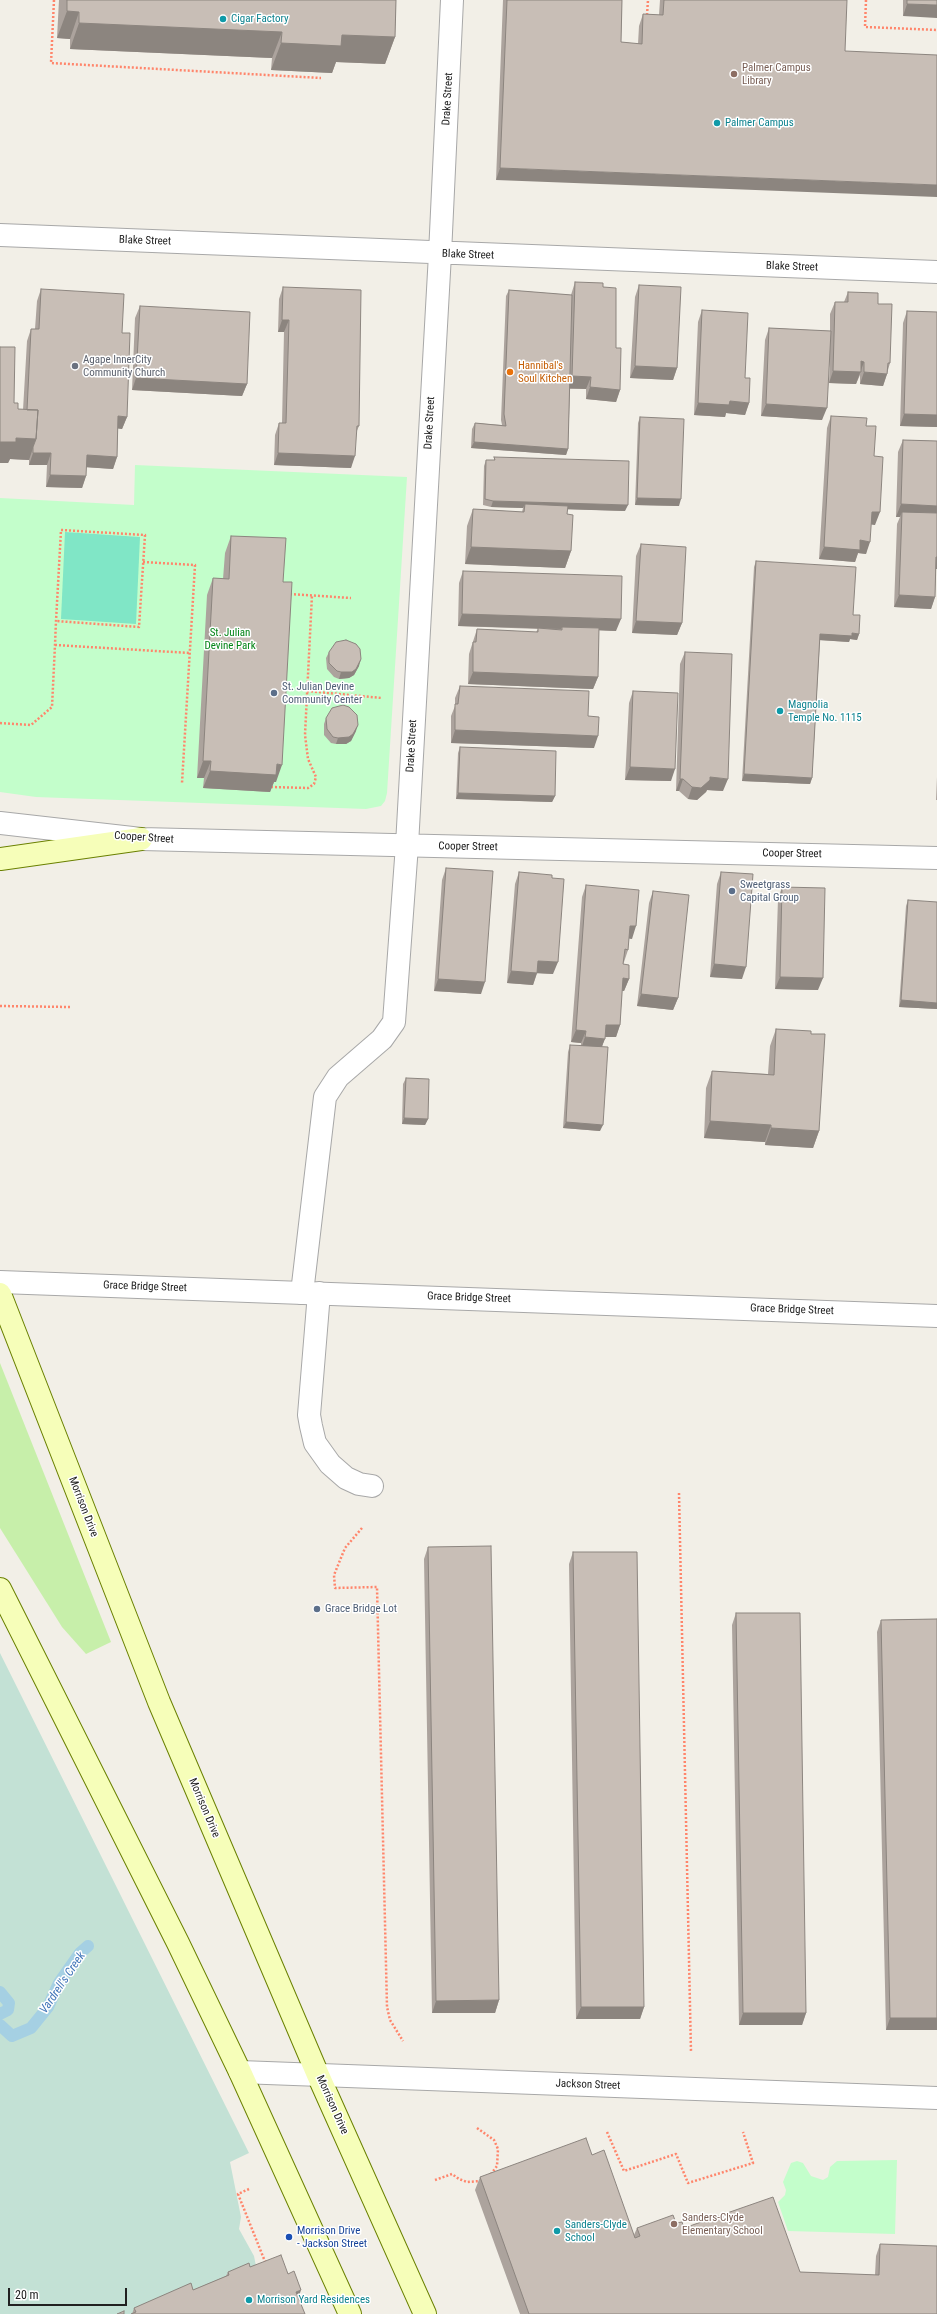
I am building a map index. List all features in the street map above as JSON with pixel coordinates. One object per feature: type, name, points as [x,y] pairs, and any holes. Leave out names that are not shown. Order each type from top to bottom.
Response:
[{"type":"main road","points":[[0,859],[141,839]]},
{"type":"main road","name":"Morrison Drive","points":[[0,1294],[159,1702],[318,2074],[425,2314]]},
{"type":"main road","points":[[0,1589],[178,1943],[240,2072],[350,2314]]},
{"type":"street","name":"Drake Street","points":[[372,1486],[359,1484],[346,1478],[330,1464],[315,1443],[310,1426],[309,1415],[310,1293],[325,1097],[338,1077],[382,1039],[394,1022],[407,846],[440,254],[452,0]]},
{"type":"street","name":"Blake Street","points":[[0,235],[440,254],[937,272]]},
{"type":"street","name":"Cooper Street","points":[[0,823],[141,839],[937,858]]},
{"type":"street","name":"Grace Bridge Street","points":[[0,1282],[937,1316]]},
{"type":"street","name":"Jackson Street","points":[[240,2072],[937,2098]]},
{"type":"path","points":[[54,0],[51,63],[321,78]]},
{"type":"path","points":[[647,15],[648,0]]},
{"type":"path","points":[[866,0],[865,27],[937,30]]},
{"type":"path","points":[[0,723],[31,724],[52,707],[56,621],[61,530],[145,535],[139,627],[56,621]]},
{"type":"path","points":[[143,562],[195,565],[182,783]]},
{"type":"path","points":[[284,594],[351,598]]},
{"type":"path","points":[[271,787],[299,789],[308,788],[314,784],[316,777],[305,748],[312,595]]},
{"type":"path","points":[[55,645],[190,654]]},
{"type":"path","points":[[307,691],[387,698]]},
{"type":"path","points":[[0,1006],[70,1007]]},
{"type":"path","points":[[679,1493],[691,2052]]},
{"type":"path","points":[[362,1528],[345,1548],[334,1575],[334,1582],[335,1588],[377,1587],[387,2007],[390,2020],[403,2041]]},
{"type":"path","points":[[477,2128],[494,2140],[498,2148],[497,2166],[488,2176]]},
{"type":"path","points":[[607,2132],[624,2171],[676,2154],[688,2183],[753,2163],[743,2132]]},
{"type":"path","points":[[435,2180],[452,2174],[459,2180],[467,2182],[485,2180]]},
{"type":"path","points":[[249,2189],[238,2194],[268,2268]]},
{"type":"path","points":[[266,2263],[274,2261]]},
{"type":"green space","name":"St. Julian Devine Park","points":[[135,465],[407,477],[387,793],[385,801],[381,806],[366,809],[36,797],[0,792],[0,498],[134,505]]},
{"type":"green space","points":[[65,532],[140,537],[136,624],[61,619]]},
{"type":"green space","points":[[0,1363],[111,1642],[86,1654],[62,1627],[0,1528]]},
{"type":"green space","points":[[0,1653],[249,2153],[230,2162],[241,2217],[239,2229],[254,2256],[257,2271],[158,2314],[0,2314]]},
{"type":"green space","points":[[897,2160],[895,2234],[788,2231],[778,2202],[785,2195],[786,2190],[783,2182],[791,2163],[797,2161],[803,2163],[811,2176],[823,2180],[828,2177],[830,2167],[837,2161]]},
{"type":"building","points":[[67,0],[396,0],[395,37],[342,35],[341,46],[281,43],[282,32],[79,23],[79,12],[67,11]]},
{"type":"building","name":"Palmer Campus","points":[[507,0],[622,0],[621,42],[642,44],[643,14],[663,15],[664,0],[847,0],[845,51],[937,55],[937,185],[500,168]]},
{"type":"building","points":[[907,0],[937,0],[937,5],[907,4]]},
{"type":"building","points":[[575,282],[603,283],[603,287],[616,288],[616,348],[621,348],[620,390],[590,387],[591,377],[572,376]]},
{"type":"building","points":[[639,285],[681,287],[677,368],[635,366]]},
{"type":"building","points":[[283,287],[361,290],[359,426],[357,426],[355,456],[278,453],[279,423],[286,423],[289,320],[282,320]]},
{"type":"building","points":[[41,289],[124,294],[122,333],[130,333],[127,417],[118,416],[117,457],[87,455],[86,476],[50,475],[51,453],[33,453],[33,447],[36,439],[38,410],[27,410],[31,329],[39,329]]},
{"type":"building","points":[[509,290],[572,295],[568,449],[474,442],[475,423],[506,426],[504,414]]},
{"type":"building","points":[[848,292],[878,293],[878,304],[892,304],[890,363],[888,363],[887,374],[864,372],[864,362],[861,361],[861,372],[833,371],[835,302],[848,302]]},
{"type":"building","points":[[140,306],[250,312],[247,384],[136,378]]},
{"type":"building","points":[[702,310],[748,313],[745,378],[750,378],[749,403],[730,401],[729,405],[698,403]]},
{"type":"building","points":[[907,311],[937,312],[937,415],[904,414]]},
{"type":"building","points":[[769,328],[831,331],[827,408],[766,404]]},
{"type":"building","points":[[0,347],[15,347],[14,403],[18,403],[18,409],[38,410],[36,439],[16,438],[16,442],[0,442]]},
{"type":"building","points":[[831,416],[867,418],[866,426],[876,426],[874,456],[883,457],[880,512],[872,512],[870,542],[860,540],[860,550],[824,547]]},
{"type":"building","points":[[640,417],[684,419],[681,499],[637,498]]},
{"type":"building","points":[[903,440],[937,441],[937,506],[901,504]]},
{"type":"building","points":[[494,457],[629,461],[628,505],[493,501],[485,499],[486,460],[495,460]]},
{"type":"building","points":[[525,504],[568,506],[567,514],[573,515],[571,551],[471,547],[473,509],[524,512]]},
{"type":"building","points":[[902,512],[937,513],[935,597],[899,595]]},
{"type":"building","points":[[231,536],[286,538],[283,582],[292,582],[282,765],[277,764],[276,775],[210,771],[211,761],[203,761],[213,578],[229,579]]},
{"type":"building","points":[[641,544],[686,547],[682,623],[636,621]]},
{"type":"building","name":"Magnolia Temple No. 1115","points":[[756,561],[856,567],[853,615],[860,615],[859,634],[852,633],[852,636],[820,634],[812,778],[744,774]]},
{"type":"building","points":[[463,571],[622,576],[621,619],[462,614]]},
{"type":"building","points":[[562,627],[599,628],[598,677],[473,672],[473,642],[476,642],[477,629],[538,632],[538,628],[562,630]]},
{"type":"building","points":[[346,640],[356,644],[360,649],[361,659],[356,669],[352,672],[337,671],[329,663],[329,652],[336,642]]},
{"type":"building","points":[[685,652],[732,654],[728,779],[710,777],[710,780],[701,788],[692,787],[683,779],[680,779]]},
{"type":"building","points":[[460,686],[589,691],[588,716],[599,717],[598,736],[455,730],[455,704],[458,704]]},
{"type":"building","points":[[633,691],[678,693],[675,769],[630,767]]},
{"type":"building","points":[[343,705],[349,707],[357,715],[358,725],[353,734],[349,737],[333,737],[327,729],[326,718],[332,708]]},
{"type":"building","points":[[460,747],[556,751],[555,796],[458,793]]},
{"type":"building","points":[[446,868],[493,871],[485,982],[438,979]]},
{"type":"building","points":[[519,872],[552,875],[552,878],[564,879],[558,962],[538,961],[537,973],[511,971]]},
{"type":"building","points":[[721,872],[753,874],[746,967],[714,964]]},
{"type":"building","points":[[586,885],[639,890],[636,926],[630,926],[628,950],[625,949],[623,964],[629,965],[629,979],[623,978],[620,1025],[606,1025],[605,1039],[585,1037],[586,1031],[576,1030]]},
{"type":"building","points":[[782,887],[825,888],[823,978],[780,977]]},
{"type":"building","points":[[653,891],[689,895],[678,998],[641,994]]},
{"type":"building","points":[[908,900],[937,902],[937,1003],[901,1000]]},
{"type":"building","points":[[776,1029],[811,1031],[811,1034],[825,1034],[819,1131],[771,1128],[771,1125],[710,1121],[712,1071],[774,1075]]},
{"type":"building","points":[[570,1045],[608,1047],[603,1125],[566,1122]]},
{"type":"building","points":[[406,1078],[429,1079],[428,1119],[404,1118]]},
{"type":"building","points":[[491,1546],[499,2000],[436,2001],[428,1547]]},
{"type":"building","points":[[573,1552],[637,1552],[644,2007],[581,2007]]},
{"type":"building","points":[[736,1613],[800,1613],[806,2013],[743,2013]]},
{"type":"building","points":[[937,1619],[937,2018],[890,2018],[881,1620]]},
{"type":"building","name":"Sanders-Clyde School","points":[[586,2138],[592,2155],[604,2150],[635,2238],[640,2236],[637,2228],[673,2215],[676,2223],[682,2222],[684,2228],[773,2197],[800,2272],[879,2275],[880,2244],[937,2246],[937,2314],[529,2314],[480,2177]]},
{"type":"building","points":[[281,2255],[288,2274],[294,2271],[301,2290],[296,2292],[305,2314],[131,2314],[136,2312],[134,2308],[191,2283],[193,2290],[229,2275],[228,2272],[249,2263],[250,2267]]},
{"type":"building","points":[[124,2311],[124,2314],[117,2314]]},
{"type":"waterway","name":"Vardrell's Creek","points":[[0,2025],[12,2036],[31,2028],[48,2007],[59,1983],[80,1953],[88,1946]]},
{"type":"waterway","points":[[0,1992],[9,2003],[8,2010],[0,2014]]},
{"type":"place","name":"Cigar Factory","points":[[223,19]]},
{"type":"place","name":"Palmer Campus Library","points":[[734,74]]},
{"type":"place","name":"Palmer Campus","points":[[717,123]]},
{"type":"place","name":"Agape InnerCity Community Church","points":[[75,366]]},
{"type":"place","name":"Hannibal's Soul Kitchen","points":[[510,372]]},
{"type":"place","name":"St. Julian Devine Community Center","points":[[274,693]]},
{"type":"place","name":"Magnolia Temple No. 1115","points":[[780,711]]},
{"type":"place","name":"Sweetgrass Capital Group","points":[[732,891]]},
{"type":"place","name":"Grace Bridge Lot","points":[[317,1609]]},
{"type":"place","name":"Sanders-Clyde Elementary School","points":[[674,2224]]},
{"type":"place","name":"Sanders-Clyde School","points":[[557,2231]]},
{"type":"place","name":"Morrison Drive - Jackson Street","points":[[289,2237]]},
{"type":"place","name":"Morrison Yard Residences","points":[[249,2300]]}]
